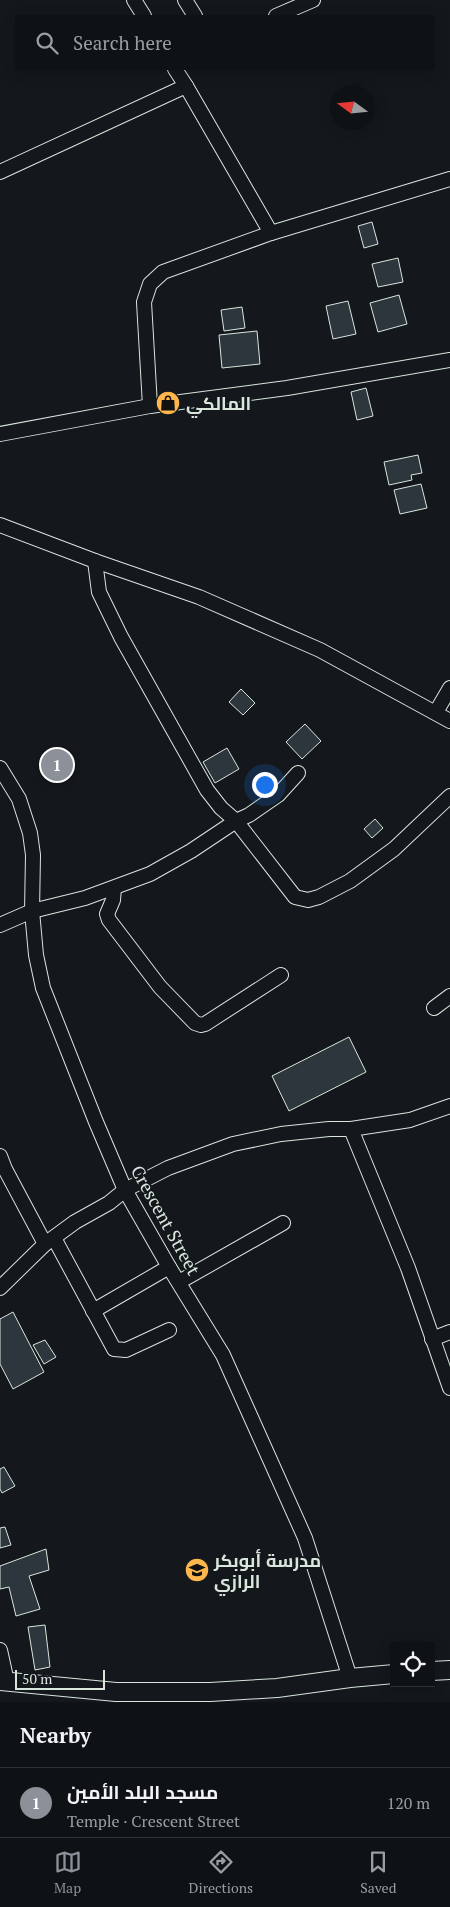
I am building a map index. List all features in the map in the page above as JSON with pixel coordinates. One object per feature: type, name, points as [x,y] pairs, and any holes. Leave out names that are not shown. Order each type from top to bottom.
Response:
[{"type":"main road","points":[[435,1671],[450,1670]]},
{"type":"main road","points":[[4,1682],[116,1692],[201,1692],[277,1688],[390,1674]]},
{"type":"street","points":[[134,0],[143,15]]},
{"type":"street","points":[[185,0],[194,15]]},
{"type":"street","points":[[278,15],[313,0]]},
{"type":"street","points":[[176,70],[271,233]]},
{"type":"street","points":[[0,172],[186,86]]},
{"type":"street","points":[[150,406],[144,302],[150,284],[163,272],[271,233],[450,179]]},
{"type":"street","points":[[0,434],[150,406],[286,388],[450,360]]},
{"type":"street","points":[[0,525],[95,561],[199,597],[320,650],[450,721]]},
{"type":"street","points":[[95,561],[99,592],[121,637],[207,790],[221,808],[236,821],[295,897],[308,900],[319,897],[350,881],[394,849],[450,796]]},
{"type":"street","points":[[436,712],[450,688]]},
{"type":"street","name":"Crescent Street","points":[[0,768],[19,798],[30,833],[33,855],[32,911],[36,955],[43,988],[125,1190],[223,1355],[305,1538],[350,1678]]},
{"type":"street","points":[[0,925],[32,911],[85,898],[150,874],[236,821],[249,815],[278,795],[298,774]]},
{"type":"street","points":[[114,888],[113,900],[106,914],[109,920],[160,987],[195,1023],[201,1026],[205,1024],[282,975]]},
{"type":"street","points":[[434,1008],[450,996]]},
{"type":"street","points":[[0,1288],[49,1241],[75,1222],[109,1203],[125,1190],[168,1168],[233,1144],[281,1134],[329,1128],[351,1129],[410,1120],[450,1106]]},
{"type":"street","points":[[351,1129],[408,1268],[450,1388]]},
{"type":"street","points":[[0,1156],[5,1169],[93,1311],[114,1350],[126,1350],[169,1330]]},
{"type":"street","points":[[179,1282],[283,1223]]},
{"type":"street","points":[[93,1311],[169,1267]]},
{"type":"street","points":[[432,1339],[450,1332]]},
{"type":"street","points":[[0,1650],[4,1682]]},
{"type":"building","points":[[372,222],[378,244],[364,248],[358,226]]},
{"type":"building","points":[[398,258],[403,282],[378,287],[372,264]]},
{"type":"building","points":[[399,295],[407,324],[378,332],[370,303]]},
{"type":"building","points":[[348,301],[356,334],[333,339],[326,306]]},
{"type":"building","points":[[242,307],[245,328],[224,331],[221,310]]},
{"type":"building","points":[[257,331],[260,364],[222,368],[219,335]]},
{"type":"building","points":[[366,388],[373,416],[357,420],[351,392]]},
{"type":"building","points":[[418,455],[422,473],[411,475],[412,480],[389,485],[384,462]]},
{"type":"building","points":[[421,484],[427,508],[400,514],[394,490]]},
{"type":"building","points":[[241,689],[255,703],[243,715],[229,702]]},
{"type":"building","points":[[305,724],[321,741],[302,759],[286,742]]},
{"type":"building","points":[[227,748],[239,769],[215,783],[203,762]]},
{"type":"building","points":[[375,819],[383,828],[372,838],[364,829]]},
{"type":"building","points":[[349,1037],[366,1072],[289,1111],[272,1076]]},
{"type":"building","points":[[13,1312],[44,1372],[13,1389],[0,1364],[0,1319]]},
{"type":"building","points":[[45,1340],[56,1357],[44,1364],[33,1345]]},
{"type":"building","points":[[4,1467],[15,1486],[2,1493],[0,1489],[0,1469]]},
{"type":"building","points":[[5,1527],[11,1545],[0,1548],[0,1528]]},
{"type":"building","points":[[46,1549],[49,1570],[29,1576],[40,1609],[16,1616],[9,1587],[0,1589],[0,1566]]},
{"type":"building","points":[[45,1625],[50,1667],[35,1670],[28,1627]]},
{"type":"place","name":"المالكي","points":[[168,403]]},
{"type":"place","name":"مسجد البلد الأمين","points":[[57,765]]},
{"type":"place","name":"مدرسة أبوبكر الرازي","points":[[197,1570]]}]
